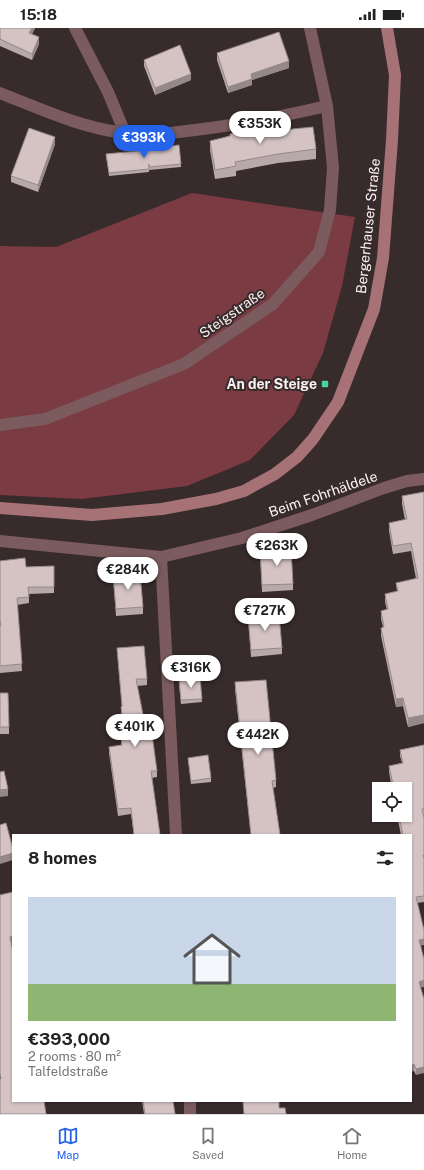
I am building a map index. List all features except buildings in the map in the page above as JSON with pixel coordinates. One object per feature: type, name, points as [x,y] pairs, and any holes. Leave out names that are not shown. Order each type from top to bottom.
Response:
[{"type":"main road","name":"Bergerhauser Straße","points":[[0,508],[92,515],[162,509],[216,499],[244,491],[275,474],[313,439],[338,402],[374,309],[383,258],[392,140],[394,75],[387,28]]},
{"type":"street","points":[[75,28],[108,92],[125,133]]},
{"type":"street","name":"Steigstraße","points":[[0,425],[45,419],[184,364],[273,304],[319,252],[330,210],[334,168],[327,106],[310,28]]},
{"type":"street","points":[[0,94],[82,125],[125,133],[167,134],[213,128],[287,115],[327,106]]},
{"type":"street","name":"Beim Fohrhäldele","points":[[0,541],[162,557],[242,538],[312,515],[384,488],[407,481],[424,479]]},
{"type":"street","points":[[162,557],[176,834]]},
{"type":"street","points":[[190,1102],[190,1114]]},
{"type":"shaded area","points":[[192,193],[355,217],[342,286],[323,353],[294,415],[250,460],[187,486],[82,499],[0,495],[0,246],[56,247]]},
{"type":"place","name":"An der Steige","points":[[325,384]]}]
